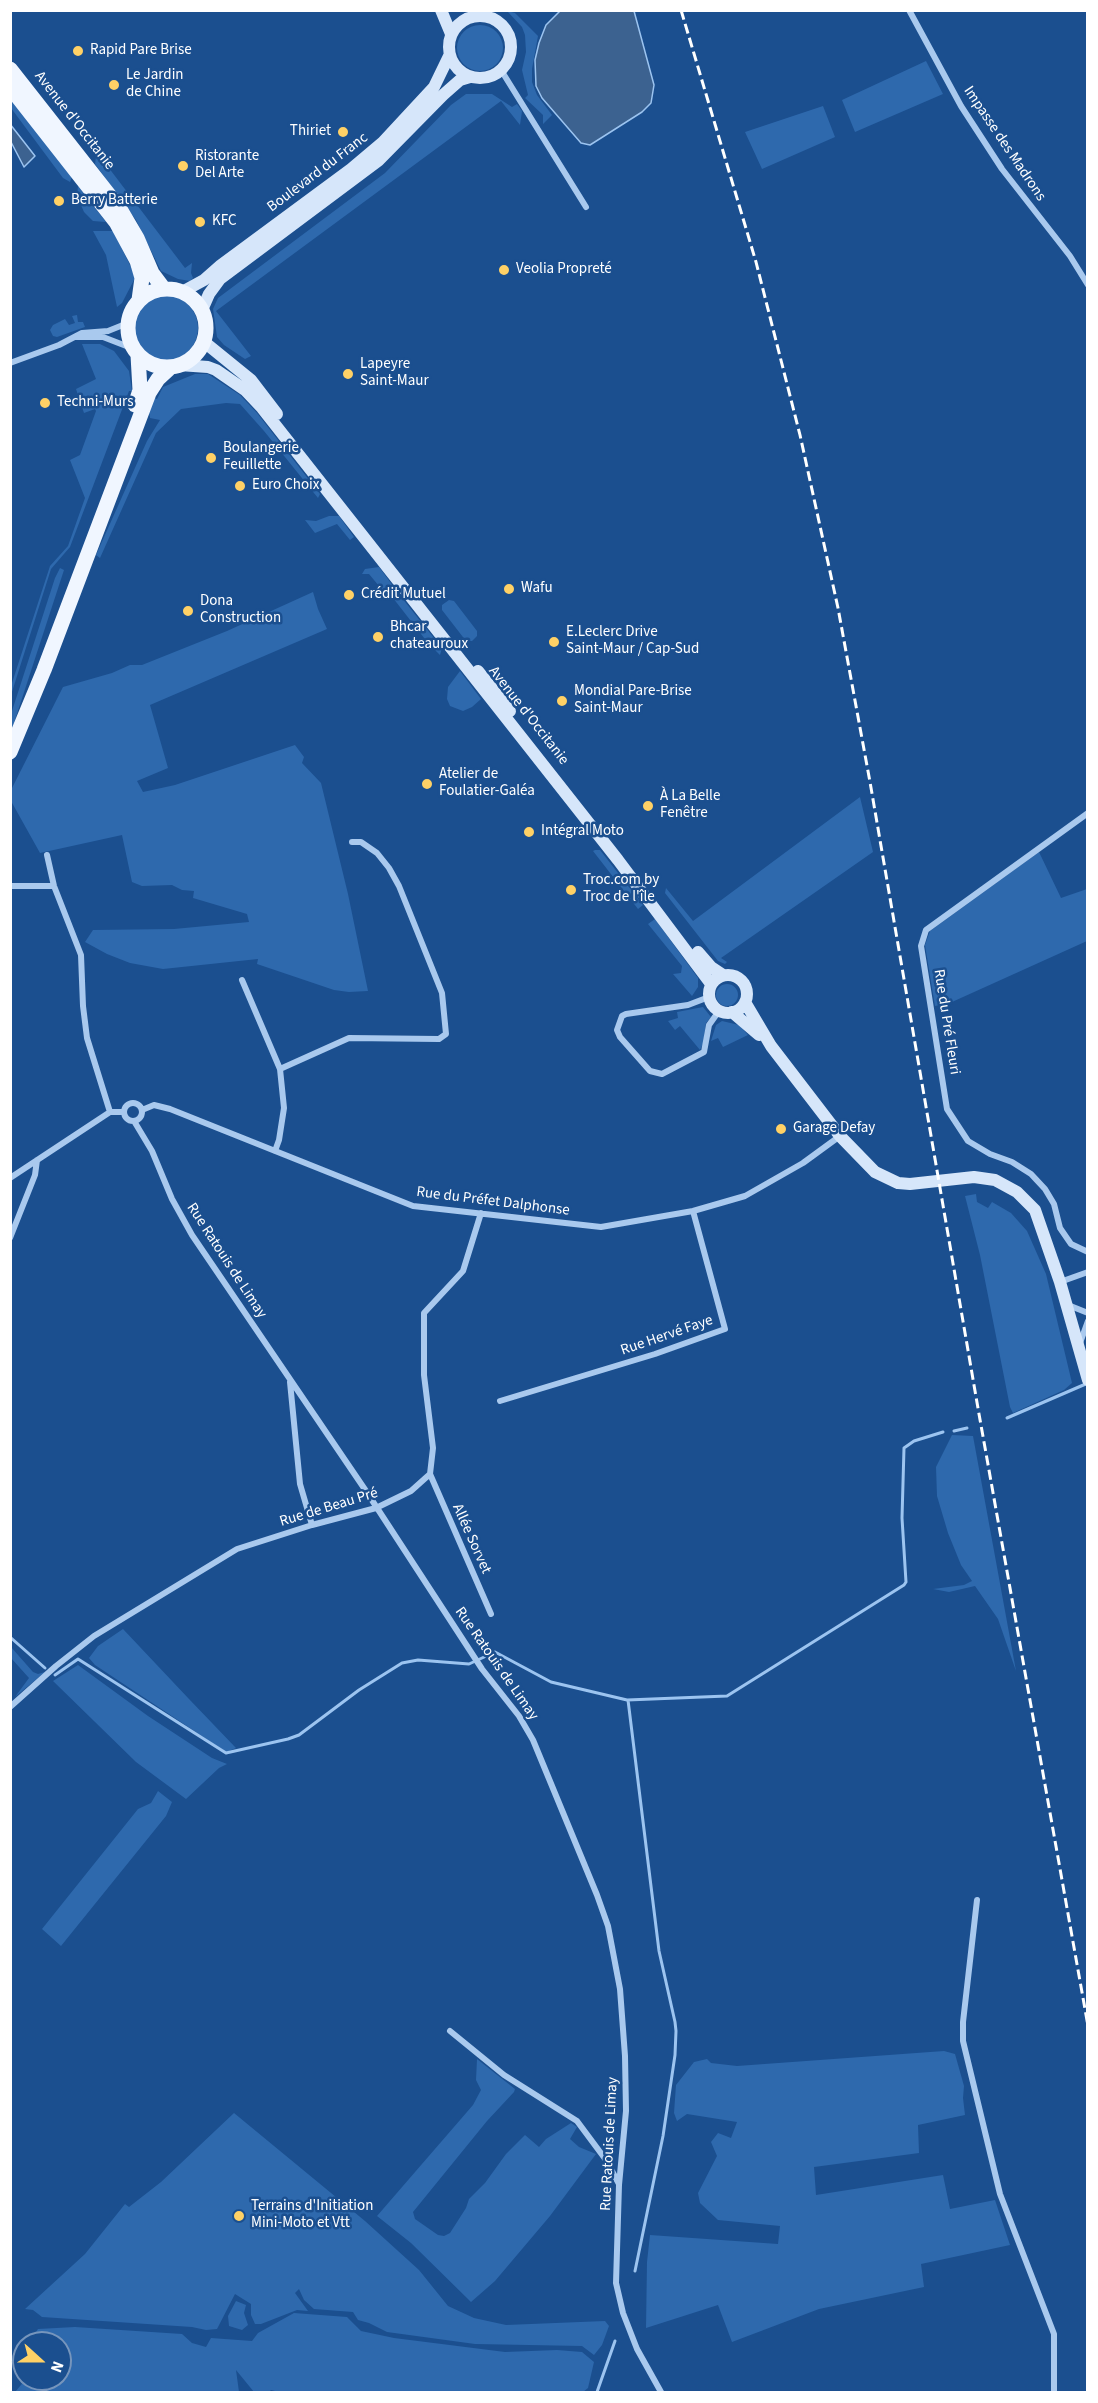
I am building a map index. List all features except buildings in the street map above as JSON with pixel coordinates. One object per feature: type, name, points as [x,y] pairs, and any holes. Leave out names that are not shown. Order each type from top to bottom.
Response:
[{"type":"main road","points":[[441,10],[451,34]]},
{"type":"main road","points":[[471,13],[497,21],[505,29],[510,39],[511,50],[508,61],[492,76],[481,79],[470,78],[457,69],[449,56],[451,34],[457,25],[471,13]]},
{"type":"main road","name":"Boulevard du Franc","points":[[182,292],[204,280],[351,169],[383,142],[405,121],[434,87],[449,56]]},
{"type":"main road","name":"Avenue d'Occitanie","points":[[10,69],[120,209],[137,238],[152,273],[164,289]]},
{"type":"main road","name":"Boulevard du Franc","points":[[202,310],[209,294],[220,279],[378,161],[443,95],[460,80],[470,78]]},
{"type":"main road","name":"Avenue d'Occitanie","points":[[10,87],[116,222],[137,261],[142,278],[139,300]]},
{"type":"main road","points":[[10,752],[36,687],[149,393],[158,379],[195,355],[203,341],[206,327],[202,310],[192,298],[182,292],[164,289],[150,292],[131,310],[128,336],[136,352],[140,390],[72,574],[39,671],[36,687]]},
{"type":"main road","name":"Avenue d'Occitanie","points":[[203,341],[251,380],[707,964],[723,975],[734,975],[742,980],[747,993],[745,1002],[771,1046],[840,1136],[875,1172],[898,1183],[929,1183],[974,1177],[995,1180],[1017,1192],[1035,1210],[1060,1282],[1086,1375]]},
{"type":"main road","points":[[136,352],[153,365],[175,366]]},
{"type":"main road","name":"Avenue d'Occitanie","points":[[175,366],[208,367],[216,370],[245,390],[262,408],[693,959],[710,991],[712,1005],[719,1011]]},
{"type":"main road","points":[[710,991],[723,975]]},
{"type":"main road","points":[[719,1011],[732,1012],[745,1002]]},
{"type":"main road","name":"Avenue d'Occitanie","points":[[732,1012],[771,1046]]},
{"type":"street","name":"Impasse des Madrons","points":[[909,10],[961,106],[1002,169],[1070,256],[1088,285]]},
{"type":"street","points":[[501,70],[586,207]]},
{"type":"street","points":[[10,363],[82,333],[116,329],[128,323]]},
{"type":"street","points":[[75,337],[103,337],[136,352]]},
{"type":"street","name":"Rue du Pré Fleuri","points":[[1088,813],[926,930],[921,946],[947,1109],[968,1141],[990,1154],[1012,1162],[1031,1174],[1045,1189],[1054,1204],[1060,1228],[1071,1244],[1088,1252]]},
{"type":"street","points":[[280,1069],[349,1038],[442,1038],[446,1029],[443,1000],[417,928],[389,868],[369,846],[352,842]]},
{"type":"street","points":[[47,855],[54,885],[81,955],[87,1038],[110,1112]]},
{"type":"street","points":[[10,886],[54,885]]},
{"type":"street","points":[[242,980],[280,1069],[284,1108],[279,1140],[274,1151]]},
{"type":"street","points":[[710,991],[688,1005],[626,1014],[619,1021],[617,1030],[620,1037],[650,1071],[662,1074],[704,1052],[709,1024],[719,1011]]},
{"type":"street","points":[[130,1104],[137,1104],[142,1110],[140,1119],[134,1121],[128,1120],[124,1112],[130,1104]]},
{"type":"street","name":"Rue du Préfet Dalphonse","points":[[142,1110],[154,1106],[170,1109],[412,1206],[601,1227],[693,1211],[745,1196],[803,1162],[840,1136]]},
{"type":"street","points":[[10,1178],[110,1112],[124,1112]]},
{"type":"street","name":"Rue Ratouis de Limay","points":[[134,1121],[152,1151],[172,1199],[192,1235],[468,1649],[519,1716],[533,1740],[608,1926],[620,1989],[625,2056],[626,2111],[619,2185],[616,2283],[623,2313],[637,2349],[661,2392]]},
{"type":"street","points":[[10,1238],[35,1175],[37,1160]]},
{"type":"street","name":"Rue Hervé Faye","points":[[500,1401],[654,1354],[725,1329],[693,1211]]},
{"type":"street","points":[[429,1474],[433,1448],[424,1375],[424,1313],[463,1271],[481,1213]]},
{"type":"street","points":[[1060,1282],[1088,1272]]},
{"type":"street","points":[[1065,1303],[1074,1309],[1088,1313]]},
{"type":"street","points":[[1078,1349],[1082,1331],[1088,1321]]},
{"type":"street","points":[[290,1381],[300,1484],[312,1525]]},
{"type":"street","name":"Rue de Beau Pré","points":[[10,1707],[94,1636],[237,1550],[312,1525],[376,1508],[411,1491],[429,1474]]},
{"type":"street","name":"Allée Sorvet","points":[[429,1474],[491,1614]]},
{"type":"street","points":[[977,1900],[963,2022],[963,2041],[1000,2194],[1054,2334],[1054,2392]]},
{"type":"street","points":[[450,2031],[504,2075],[577,2121],[606,2160],[619,2185]]},
{"type":"shaded area","points":[[507,11],[515,13],[538,36],[532,82],[537,95],[552,115],[543,124],[543,115],[525,98],[528,95],[522,70],[526,52],[525,35],[522,27]]},
{"type":"shaded area","points":[[560,11],[634,11],[654,85],[651,103],[642,112],[590,145],[581,143],[542,98],[536,86],[535,60],[539,43],[546,25]]},
{"type":"shaded area","points":[[480,25],[496,32],[503,48],[496,64],[480,71],[464,64],[457,48],[464,32]]},
{"type":"shaded area","points":[[926,61],[943,94],[855,132],[842,100]]},
{"type":"shaded area","points":[[466,94],[492,94],[512,107],[517,104],[522,111],[520,125],[501,101],[216,311],[251,356],[245,359],[224,345],[217,337],[213,309],[218,298],[385,173],[451,105]]},
{"type":"shaded area","points":[[11,99],[72,177],[70,182],[63,178],[11,108]]},
{"type":"shaded area","points":[[823,106],[835,137],[762,169],[745,132]]},
{"type":"shaded area","points":[[10,124],[35,156],[24,167],[11,142]]},
{"type":"shaded area","points":[[99,155],[185,268],[192,263],[193,278],[190,281],[178,279],[161,271],[136,220],[95,164],[96,157]]},
{"type":"shaded area","points":[[78,186],[106,222],[93,221],[84,212],[77,196]]},
{"type":"shaded area","points":[[93,231],[113,231],[135,278],[122,303],[117,307],[106,255]]},
{"type":"shaded area","points":[[165,295],[177,298],[188,305],[195,316],[198,328],[195,340],[188,351],[177,358],[165,361],[153,358],[142,351],[135,340],[132,328],[135,316],[142,305],[153,298]]},
{"type":"shaded area","points":[[77,315],[78,322],[83,322],[85,327],[57,337],[53,336],[50,330],[53,325],[65,319],[69,325],[75,323],[72,316]]},
{"type":"shaded area","points":[[82,344],[100,344],[114,351],[129,371],[132,391],[129,391],[70,547],[51,569],[11,695],[11,686],[50,566],[68,546],[85,498],[70,460],[80,455],[96,411],[95,409],[84,413],[76,389],[96,379]]},
{"type":"shaded area","points":[[195,374],[208,374],[240,395],[257,413],[320,494],[318,498],[240,404],[226,403],[181,409],[156,433],[100,558],[96,555],[147,441],[160,420],[150,418],[152,397],[157,399],[163,387]]},
{"type":"shaded area","points":[[329,516],[339,516],[354,537],[350,540],[337,524],[315,533],[305,520],[316,521]]},
{"type":"shaded area","points":[[379,567],[396,590],[389,598],[369,574],[362,574],[365,569]]},
{"type":"shaded area","points":[[60,568],[64,570],[11,732],[11,714]]},
{"type":"shaded area","points":[[313,592],[327,629],[150,705],[168,768],[137,781],[143,792],[175,785],[295,745],[304,757],[302,763],[321,783],[348,894],[368,991],[334,990],[257,964],[258,959],[163,969],[130,963],[85,942],[93,930],[174,929],[249,922],[247,914],[193,898],[194,891],[182,890],[172,885],[142,886],[132,882],[122,835],[40,853],[11,801],[11,790],[63,687],[112,673],[130,665],[142,665],[227,631]]},
{"type":"shaded area","points":[[398,593],[442,648],[440,655],[393,598]]},
{"type":"shaded area","points":[[449,600],[454,601],[477,631],[477,636],[472,641],[466,641],[442,610],[442,605]]},
{"type":"shaded area","points":[[460,671],[481,699],[463,711],[450,706],[447,699],[448,687]]},
{"type":"shaded area","points":[[860,797],[873,852],[721,958],[727,962],[725,964],[718,961],[665,893],[666,888],[693,921]]},
{"type":"shaded area","points":[[600,850],[643,905],[638,909],[593,851]]},
{"type":"shaded area","points":[[1039,852],[1061,898],[1087,889],[1087,941],[952,1002],[935,1006],[925,945],[930,931]]},
{"type":"shaded area","points":[[655,919],[698,978],[698,987],[692,996],[673,974],[681,973],[682,966],[648,924]]},
{"type":"shaded area","points":[[727,984],[735,987],[738,995],[735,1003],[727,1006],[719,1003],[716,995],[719,987]]},
{"type":"shaded area","points":[[703,1007],[711,1017],[706,1023],[700,1050],[680,1026],[675,1030],[668,1021],[678,1018],[677,1012]]},
{"type":"shaded area","points":[[722,1021],[739,1025],[748,1035],[723,1047],[718,1038],[711,1041],[716,1025]]},
{"type":"shaded area","points":[[976,1194],[977,1202],[988,1208],[992,1202],[1011,1213],[1027,1231],[1046,1274],[1072,1383],[1064,1390],[1013,1413],[980,1255],[965,1196]]},
{"type":"shaded area","points":[[952,1435],[973,1436],[1016,1671],[998,1619],[975,1586],[949,1592],[933,1589],[964,1585],[972,1581],[961,1565],[937,1496],[936,1467]]},
{"type":"shaded area","points":[[123,1629],[236,1748],[226,1752],[95,1665],[89,1658],[98,1646]]},
{"type":"shaded area","points":[[11,1647],[33,1672],[38,1674],[45,1672],[15,1697],[29,1678],[11,1658]]},
{"type":"shaded area","points":[[78,1665],[148,1716],[212,1758],[227,1764],[219,1768],[186,1799],[136,1762],[53,1681]]},
{"type":"shaded area","points":[[158,1791],[172,1802],[166,1816],[61,1946],[42,1929],[138,1809],[151,1803]]},
{"type":"shaded area","points":[[944,2051],[955,2054],[964,2086],[965,2115],[918,2125],[919,2153],[814,2167],[816,2195],[943,2175],[950,2209],[995,2200],[1010,2245],[921,2264],[924,2287],[819,2309],[732,2342],[718,2305],[646,2328],[647,2262],[650,2235],[778,2244],[780,2226],[718,2220],[700,2203],[698,2193],[717,2156],[711,2142],[718,2133],[731,2138],[737,2122],[687,2114],[677,2121],[674,2113],[676,2085],[694,2062],[707,2059],[711,2063],[737,2066]]},
{"type":"shaded area","points":[[477,2059],[515,2089],[514,2092],[487,2121],[413,2212],[415,2219],[438,2235],[444,2236],[450,2233],[469,2199],[525,2135],[539,2147],[546,2139],[571,2123],[577,2127],[570,2139],[579,2147],[596,2154],[550,2216],[495,2281],[471,2302],[411,2243],[377,2216],[473,2105],[481,2090],[476,2080]]},
{"type":"shaded area","points":[[234,2113],[365,2221],[419,2270],[448,2306],[474,2318],[506,2325],[605,2321],[609,2326],[602,2345],[594,2355],[582,2346],[475,2344],[387,2332],[358,2320],[353,2312],[314,2309],[304,2300],[299,2289],[295,2293],[308,2311],[297,2310],[261,2324],[255,2324],[251,2315],[251,2304],[235,2294],[217,2329],[206,2330],[192,2327],[42,2317],[33,2310],[25,2309],[85,2254],[125,2204],[129,2207],[161,2182]]},
{"type":"shaded area","points":[[236,2301],[246,2305],[244,2313],[248,2325],[242,2330],[229,2326],[228,2316]]},
{"type":"shaded area","points":[[294,2313],[347,2317],[361,2331],[394,2338],[505,2352],[557,2350],[582,2352],[594,2362],[588,2388],[583,2392],[279,2392],[271,2390],[254,2392],[236,2370],[239,2392],[15,2392],[72,2391],[72,2331],[37,2331],[38,2329],[75,2327],[182,2334],[192,2343],[206,2347],[211,2338],[252,2341],[258,2333]]},
{"type":"waterway","points":[[1007,1418],[1088,1383]]},
{"type":"waterway","points":[[954,1431],[967,1428]]},
{"type":"waterway","points":[[55,1675],[78,1659],[226,1753],[299,1735],[359,1690],[402,1663],[418,1660],[469,1664],[495,1652],[551,1682],[627,1700],[727,1696],[904,1585],[906,1582],[902,1518],[904,1448],[914,1441],[943,1432]]},
{"type":"waterway","points":[[10,1637],[45,1668]]},
{"type":"waterway","points":[[628,1700],[659,1951],[676,2031],[675,2055],[663,2136],[635,2271]]},
{"type":"waterway","points":[[597,2392],[615,2341]]},
{"type":"railway","points":[[681,10],[756,262],[800,435],[838,608],[1088,2026]]},
{"type":"place","name":"Rapid Pare Brise","points":[[78,51]]},
{"type":"place","name":"Le Jardin de Chine","points":[[114,85]]},
{"type":"place","name":"Thiriet","points":[[343,132]]},
{"type":"place","name":"Ristorante Del Arte","points":[[183,166]]},
{"type":"place","name":"Berry Batterie","points":[[59,201]]},
{"type":"place","name":"KFC","points":[[200,222]]},
{"type":"place","name":"Veolia Propreté","points":[[504,270]]},
{"type":"place","name":"Lapeyre Saint-Maur","points":[[348,374]]},
{"type":"place","name":"Techni-Murs","points":[[45,403]]},
{"type":"place","name":"Boulangerie Feuillette","points":[[211,458]]},
{"type":"place","name":"Euro Choix","points":[[240,486]]},
{"type":"place","name":"Wafu","points":[[509,589]]},
{"type":"place","name":"Crédit Mutuel","points":[[349,595]]},
{"type":"place","name":"Dona Construction","points":[[188,611]]},
{"type":"place","name":"Bhcar chateauroux","points":[[378,637]]},
{"type":"place","name":"E.Leclerc Drive Saint-Maur / Cap-Sud","points":[[554,642]]},
{"type":"place","name":"Mondial Pare-Brise Saint-Maur","points":[[562,701]]},
{"type":"place","name":"Atelier de Foulatier-Galéa","points":[[427,784]]},
{"type":"place","name":"À La Belle Fenêtre","points":[[648,806]]},
{"type":"place","name":"Intégral Moto","points":[[529,832]]},
{"type":"place","name":"Troc.com by Troc de l'île","points":[[571,890]]},
{"type":"place","name":"Garage Defay","points":[[781,1129]]},
{"type":"place","name":"Terrains d'Initiation Mini-Moto et Vtt","points":[[239,2216]]}]
